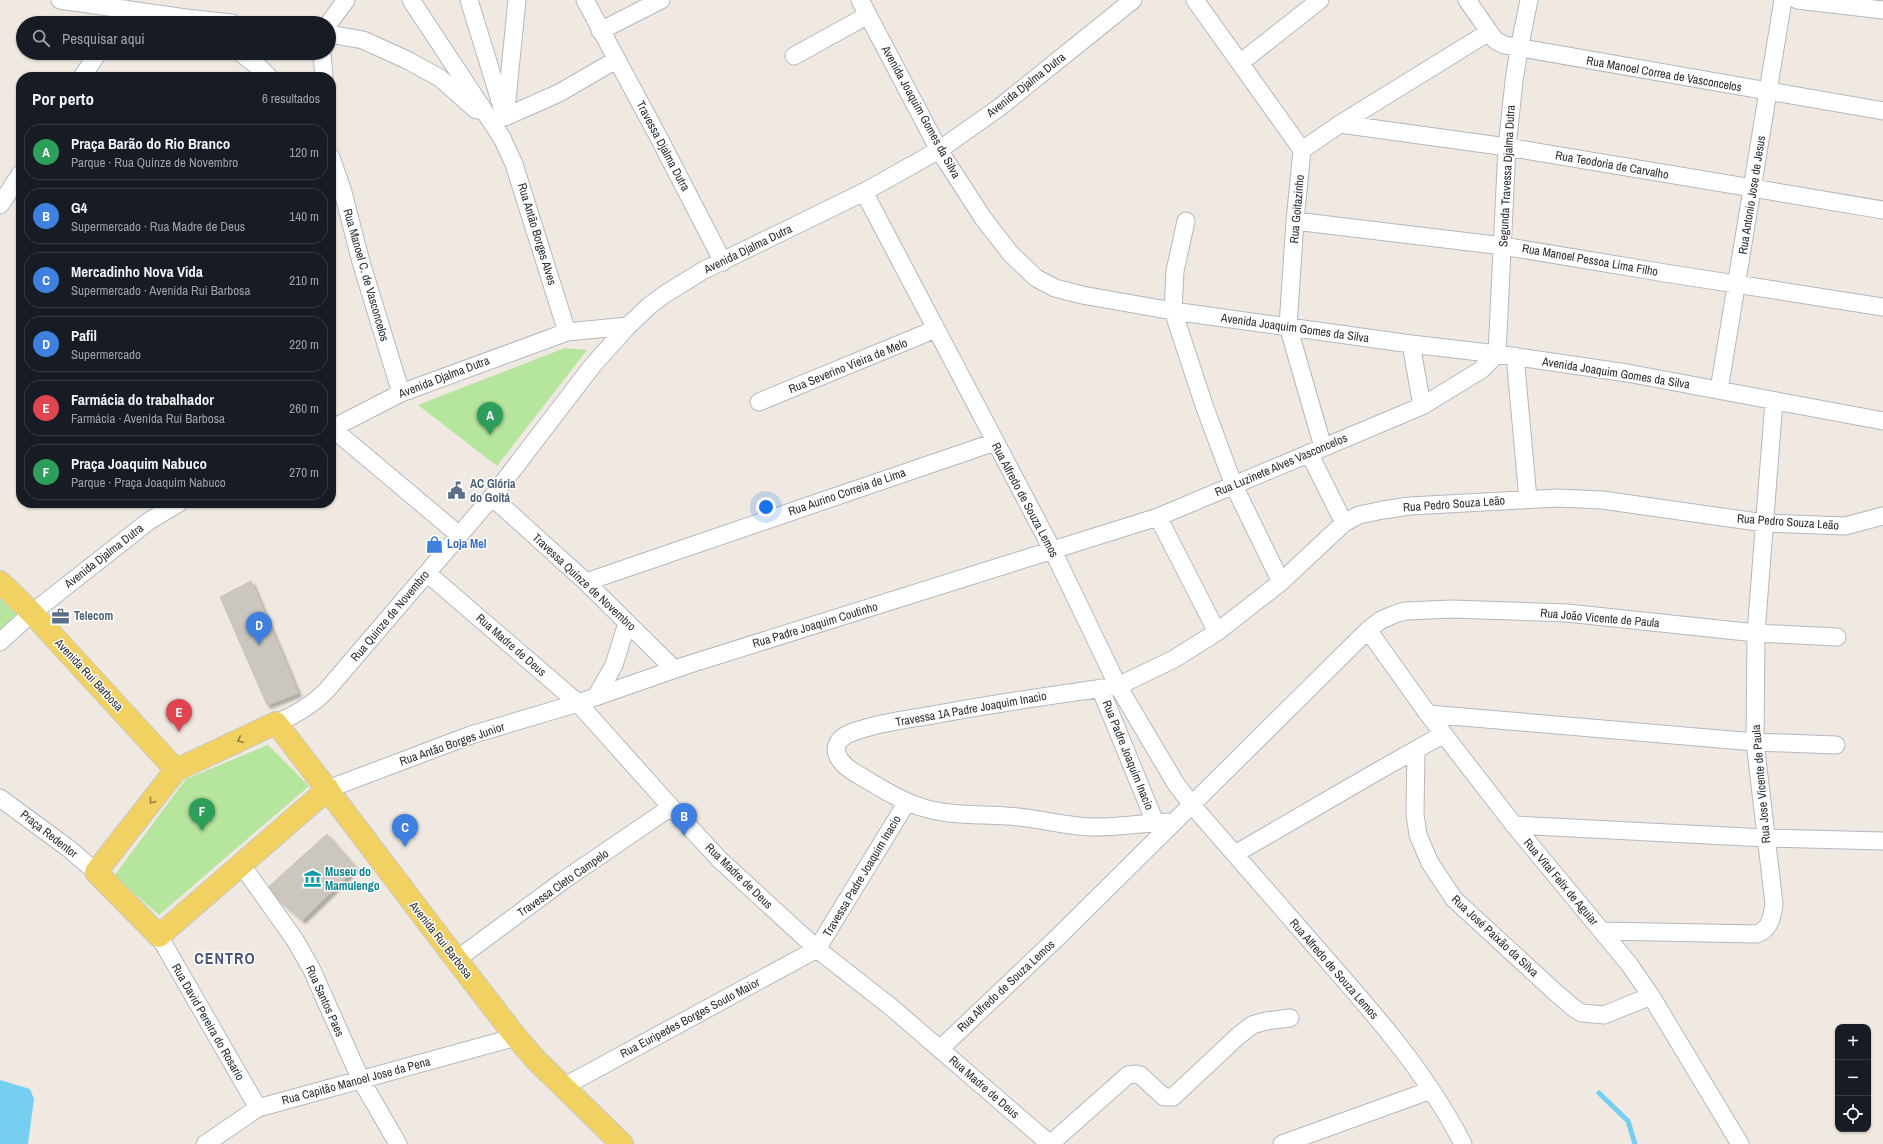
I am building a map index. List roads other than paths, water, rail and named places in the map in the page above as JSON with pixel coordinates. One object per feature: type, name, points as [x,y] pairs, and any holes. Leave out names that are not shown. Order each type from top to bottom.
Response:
[{"type":"main road","name":"Avenida Rui Barbosa","points":[[0,582],[32,613],[176,770]]},
{"type":"main road","name":"Avenida Rui Barbosa","points":[[276,723],[328,789],[456,960],[516,1037],[536,1060],[622,1144]]},
{"type":"main road","points":[[276,723],[176,770],[96,872],[159,936],[328,789]]},
{"type":"street","points":[[60,0],[122,16]]},
{"type":"street","points":[[326,16],[331,0]]},
{"type":"street","points":[[333,16],[346,0]]},
{"type":"street","points":[[411,0],[502,138]]},
{"type":"street","points":[[469,0],[505,117]]},
{"type":"street","points":[[502,138],[517,0]]},
{"type":"street","name":"Travessa Djalma Dutra","points":[[585,0],[723,262]]},
{"type":"street","points":[[600,31],[661,0]]},
{"type":"street","name":"Avenida Joaquim Gomes da Silva","points":[[860,0],[939,150],[983,218],[1010,253],[1036,278],[1055,288],[1082,295],[1173,311],[1411,344],[1515,356],[1719,390],[1883,421]]},
{"type":"street","name":"Avenida Djalma Dutra","points":[[336,427],[401,392],[567,332],[628,326],[649,306],[665,294],[699,273],[864,192],[939,150],[1000,107],[1133,0]]},
{"type":"street","points":[[1195,0],[1302,150],[1340,124],[1489,32]]},
{"type":"street","points":[[1240,63],[1320,0]]},
{"type":"street","name":"Rua Manoel Correa de Vasconcelos","points":[[1467,0],[1495,40],[1504,45],[1518,49],[1883,111]]},
{"type":"street","name":"Segunda Travessa Djalma Dutra","points":[[1497,354],[1508,147],[1518,49],[1529,0]]},
{"type":"street","name":"Rua Antonio Jose de Jesus","points":[[1719,390],[1783,0]]},
{"type":"street","points":[[1797,0],[1883,10]]},
{"type":"street","points":[[794,56],[868,15]]},
{"type":"street","points":[[336,35],[363,40],[407,60],[440,78],[471,106],[502,138]]},
{"type":"street","points":[[85,72],[93,60]]},
{"type":"street","points":[[250,60],[264,72]]},
{"type":"street","points":[[323,60],[324,72]]},
{"type":"street","points":[[505,117],[559,93],[616,60]]},
{"type":"street","name":"Rua Teodoria de Carvalho","points":[[1340,124],[1508,147],[1883,210]]},
{"type":"street","name":"Rua Antão Borges Alves","points":[[502,138],[514,164],[532,216],[567,332]]},
{"type":"street","name":"Rua Goitazinho","points":[[1302,150],[1295,221],[1288,326],[1316,450],[1344,523]]},
{"type":"street","name":"Rua Manoel C. de Vasconcelos","points":[[336,172],[343,192],[361,262],[401,392]]},
{"type":"street","points":[[0,205],[16,181]]},
{"type":"street","name":"Rua Alfredo de Souza Lemos","points":[[864,192],[1053,551],[1118,686],[1176,784],[1192,805],[1393,1037],[1431,1090],[1452,1123],[1462,1144]]},
{"type":"street","points":[[1186,221],[1175,271],[1173,311],[1204,405],[1234,486],[1281,582]]},
{"type":"street","name":"Rua Manoel Pessoa Lima Filho","points":[[1295,221],[1503,246],[1737,285],[1883,307]]},
{"type":"street","name":"Rua Quinze de Novembro","points":[[276,723],[294,716],[312,705],[326,691],[458,534],[492,497],[593,366],[628,326]]},
{"type":"street","name":"Rua Severino Vieira de Melo","points":[[760,402],[936,329]]},
{"type":"street","points":[[1411,344],[1422,406]]},
{"type":"street","name":"Rua Luzinete Alves Vasconcelos","points":[[1053,551],[1158,517],[1422,406],[1481,370],[1497,354]]},
{"type":"street","points":[[1515,356],[1528,499]]},
{"type":"street","name":"Rua Jose Vicente de Paula","points":[[1602,931],[1746,935],[1764,931],[1772,917],[1774,904],[1755,742],[1756,633],[1774,401]]},
{"type":"street","points":[[336,432],[458,534]]},
{"type":"street","name":"Rua Aurino Correia de Lima","points":[[586,582],[995,442]]},
{"type":"street","name":"Travessa Quinze de Novembro","points":[[492,497],[586,582],[674,669]]},
{"type":"street","name":"Rua Pedro Souza Leão","points":[[1118,686],[1174,659],[1216,632],[1281,582],[1344,523],[1359,515],[1383,510],[1558,498],[1602,500],[1765,522],[1845,526],[1883,516]]},
{"type":"street","name":"Avenida Djalma Dutra","points":[[32,613],[149,521],[171,508]]},
{"type":"street","points":[[1158,517],[1216,632]]},
{"type":"street","name":"Rua Padre Joaquim Coutinho","points":[[578,702],[674,669],[1053,551]]},
{"type":"street","name":"Rua Madre de Deus","points":[[427,572],[578,702],[720,860],[817,949],[891,1007],[1050,1144]]},
{"type":"street","name":"Rua João Vicente de Paula","points":[[1368,630],[1381,620],[1405,611],[1452,609],[1567,613],[1756,633],[1837,637]]},
{"type":"street","points":[[0,642],[32,613]]},
{"type":"street","points":[[597,695],[614,665],[627,623]]},
{"type":"street","name":"Rua Alfredo de Souza Lemos","points":[[940,1049],[1060,935],[1172,822],[1192,805],[1368,630]]},
{"type":"street","name":"Rua Vital Felix de Aguiar","points":[[1368,630],[1428,714],[1514,825],[1630,964],[1651,996],[1740,1144]]},
{"type":"street","name":"Travessa 1A Padre Joaquim Inacio","points":[[907,802],[852,772],[841,762],[836,752],[840,739],[848,734],[872,726],[947,712],[1118,686]]},
{"type":"street","name":"Rua Padre Joaquim Inacio","points":[[1100,688],[1155,822]]},
{"type":"street","name":"Rua Antão Borges Junior","points":[[328,789],[472,735],[578,702]]},
{"type":"street","points":[[1428,714],[1755,742],[1836,746]]},
{"type":"street","points":[[1235,854],[1444,734]]},
{"type":"street","name":"Rua José Paixão da Silva","points":[[1416,750],[1415,814],[1418,835],[1430,863],[1454,899],[1560,996],[1582,1013],[1604,1015],[1651,996]]},
{"type":"street","name":"Praça Redentor","points":[[0,798],[62,844],[96,872]]},
{"type":"street","points":[[907,802],[938,812],[1013,816],[1088,827],[1172,822]]},
{"type":"street","name":"Travessa Padre Joaquim Inacio","points":[[817,949],[907,802]]},
{"type":"street","name":"Travessa Cleto Campelo","points":[[456,960],[564,880],[671,807]]},
{"type":"street","points":[[1514,825],[1766,838],[1883,841]]},
{"type":"street","name":"Rua Santos Paes","points":[[241,864],[295,940],[311,968],[361,1080],[398,1144]]},
{"type":"street","name":"Rua David Pereira do Rosario","points":[[159,936],[258,1108]]},
{"type":"street","name":"Rua Euripedes Borges Souto Maior","points":[[563,1087],[817,949]]},
{"type":"street","points":[[1050,1144],[1128,1075],[1140,1075],[1164,1097],[1173,1097],[1237,1037],[1252,1026],[1266,1021],[1290,1018]]},
{"type":"street","name":"Rua Capitão Manoel Jose da Pena","points":[[205,1144],[258,1108],[516,1037]]},
{"type":"street","points":[[1282,1144],[1431,1090]]},
{"type":"water","points":[[0,1080],[30,1089],[34,1099],[28,1144],[0,1144]]},
{"type":"waterway","points":[[1599,1093],[1628,1121],[1635,1144]]},
{"type":"place","name":"Praça Barão do Rio Branco","points":[[490,435]]},
{"type":"place","name":"AC Glória do Goitá","points":[[457,491]]},
{"type":"place","name":"Loja Mel","points":[[434,544]]},
{"type":"place","name":"Telecom","points":[[61,616]]},
{"type":"place","name":"Pafil","points":[[259,645]]},
{"type":"place","name":"Farmácia do trabalhador","points":[[179,732]]},
{"type":"place","name":"Praça Joaquim Nabuco","points":[[202,831]]},
{"type":"place","name":"G4","points":[[684,836]]},
{"type":"place","name":"Mercadinho Nova Vida","points":[[405,847]]},
{"type":"place","name":"Museu do Mamulengo","points":[[312,879]]},
{"type":"district","name":"CENTRO","points":[[225,958]]}]
